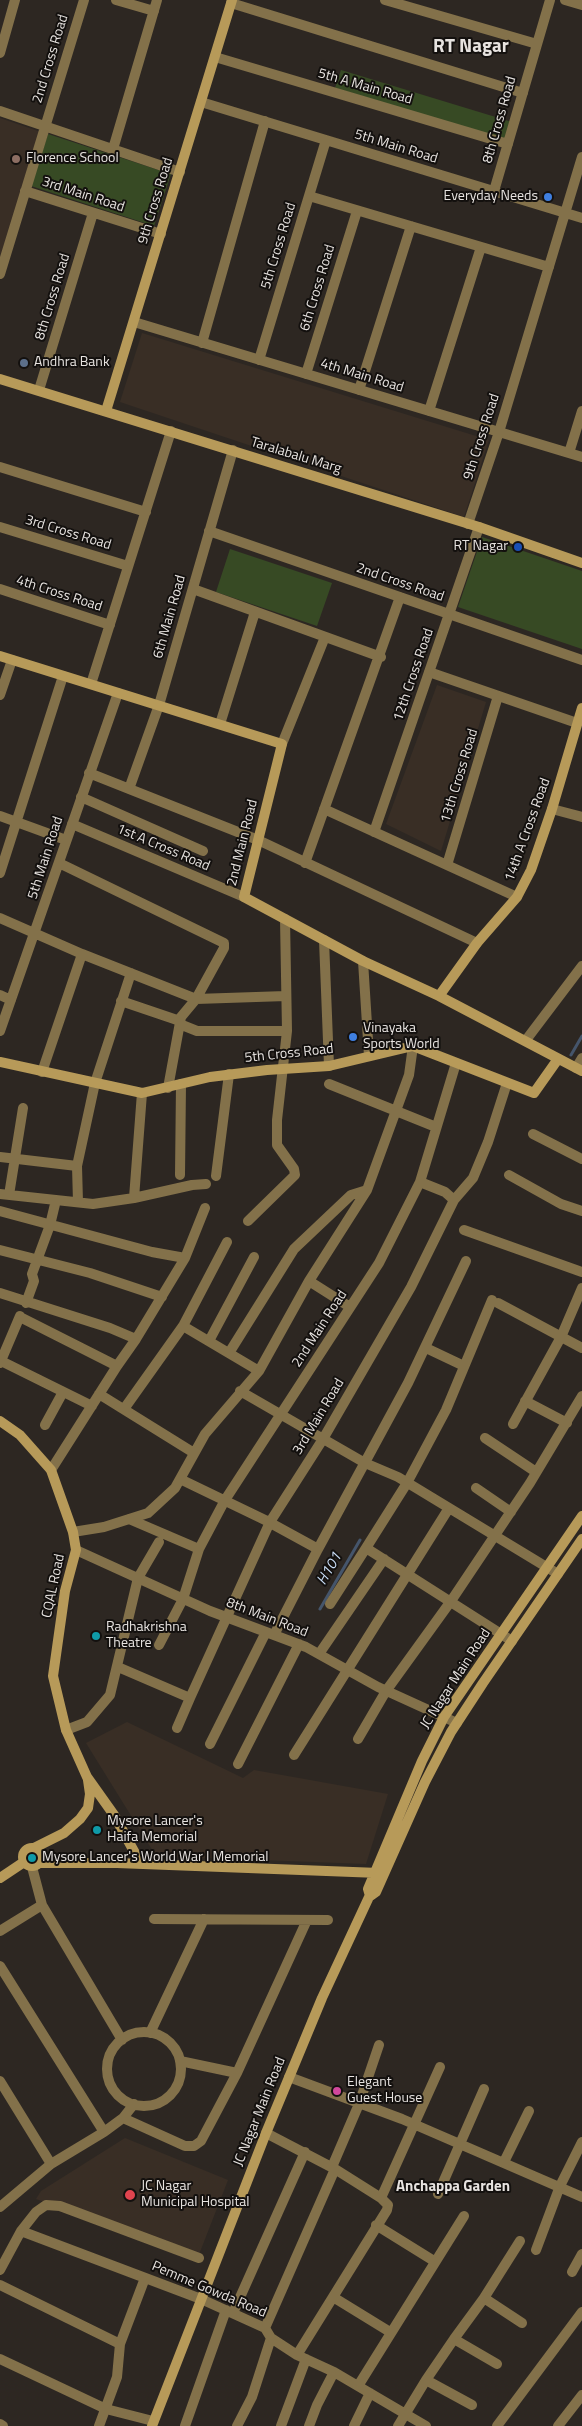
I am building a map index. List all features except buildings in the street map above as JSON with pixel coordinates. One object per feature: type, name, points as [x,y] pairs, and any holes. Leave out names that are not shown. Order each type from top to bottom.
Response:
[{"type":"street","points":[[0,53],[15,0]]},
{"type":"street","name":"2nd Cross Road","points":[[0,274],[84,0]]},
{"type":"street","points":[[116,0],[154,11]]},
{"type":"street","points":[[113,149],[157,0]]},
{"type":"street","points":[[385,0],[537,44]]},
{"type":"street","name":"8th Cross Road","points":[[494,191],[550,0]]},
{"type":"street","points":[[565,0],[582,5]]},
{"type":"street","points":[[232,2],[523,93]]},
{"type":"street","name":"9th Cross Road","points":[[106,411],[232,2]]},
{"type":"street","name":"5th A Main Road","points":[[215,57],[508,144]]},
{"type":"street","name":"5th Main Road","points":[[201,102],[582,218]]},
{"type":"street","points":[[0,111],[180,172]]},
{"type":"street","points":[[202,343],[265,121]]},
{"type":"street","name":"5th Cross Road","points":[[259,360],[326,140]]},
{"type":"street","name":"9th Cross Road","points":[[468,524],[499,432],[582,157]]},
{"type":"street","name":"3rd Main Road","points":[[25,191],[160,234]]},
{"type":"street","points":[[309,196],[549,266]]},
{"type":"street","name":"6th Cross Road","points":[[306,374],[357,211]]},
{"type":"street","name":"8th Cross Road","points":[[39,390],[93,213]]},
{"type":"street","points":[[359,390],[411,226]]},
{"type":"street","points":[[429,411],[482,247]]},
{"type":"street","name":"4th Main Road","points":[[134,322],[582,457]]},
{"type":"street","name":"Taralabalu Marg","points":[[0,379],[479,527],[582,563]]},
{"type":"street","points":[[569,453],[582,411]]},
{"type":"street","points":[[91,684],[171,431]]},
{"type":"street","name":"6th Main Road","points":[[129,789],[159,705],[233,450]]},
{"type":"street","points":[[0,467],[146,512]]},
{"type":"street","name":"3rd Cross Road","points":[[0,527],[128,566]]},
{"type":"street","name":"12th Cross Road","points":[[374,832],[479,527]]},
{"type":"street","name":"2nd Cross Road","points":[[210,531],[582,660]]},
{"type":"street","name":"4th Cross Road","points":[[0,589],[110,625]]},
{"type":"street","points":[[193,589],[381,657]]},
{"type":"street","points":[[305,863],[381,657],[400,597]]},
{"type":"street","points":[[220,724],[255,612]]},
{"type":"street","points":[[0,656],[282,744],[325,637]]},
{"type":"street","points":[[0,695],[12,660]]},
{"type":"street","points":[[429,672],[577,723]]},
{"type":"street","points":[[0,873],[63,676]]},
{"type":"street","name":"5th Main Road","points":[[0,1031],[118,693]]},
{"type":"street","name":"13th Cross Road","points":[[447,865],[498,696]]},
{"type":"street","name":"14th A Cross Road","points":[[439,996],[477,943],[517,897],[531,870],[552,809],[582,708]]},
{"type":"street","name":"2nd Main Road","points":[[282,744],[244,897],[363,961],[439,996],[526,1040],[579,1070]]},
{"type":"street","points":[[89,773],[258,840],[477,943]]},
{"type":"street","points":[[81,797],[203,851]]},
{"type":"street","points":[[324,809],[517,897]]},
{"type":"street","points":[[552,809],[582,817]]},
{"type":"street","points":[[0,816],[66,840]]},
{"type":"street","name":"1st A Cross Road","points":[[72,824],[244,897]]},
{"type":"street","points":[[59,863],[224,943],[224,948],[196,1000],[180,1021],[168,1088]]},
{"type":"street","points":[[0,918],[36,932],[82,954],[196,1000],[286,996]]},
{"type":"street","points":[[248,1221],[295,1175],[294,1169],[277,1145],[277,1120],[286,1031],[285,919]]},
{"type":"street","points":[[324,940],[329,1066]]},
{"type":"street","points":[[42,1072],[82,954]]},
{"type":"street","points":[[363,961],[370,1056]]},
{"type":"street","points":[[526,1040],[582,966]]},
{"type":"street","points":[[78,1202],[77,1166],[95,1083],[131,973]]},
{"type":"street","points":[[0,995],[11,1000]]},
{"type":"street","points":[[122,1001],[180,1021],[182,1025],[197,1031],[286,1031]]},
{"type":"street","points":[[73,1532],[148,1513],[175,1488],[205,1434],[258,1371],[309,1282],[368,1190],[409,1075],[413,1046],[534,1093],[558,1059]]},
{"type":"street","name":"5th Cross Road","points":[[0,1062],[142,1093],[229,1074],[329,1066],[413,1046]]},
{"type":"street","points":[[579,1070],[582,1058]]},
{"type":"street","name":"2nd Main Road","points":[[159,1644],[183,1599],[199,1549],[225,1500],[379,1263],[420,1182],[456,1063]]},
{"type":"street","points":[[216,1176],[229,1074]]},
{"type":"street","name":"3rd Main Road","points":[[178,1728],[270,1522],[324,1439],[411,1287],[454,1200],[473,1178],[488,1142],[508,1082]]},
{"type":"street","points":[[180,1084],[180,1174]]},
{"type":"street","points":[[329,1084],[436,1127]]},
{"type":"street","points":[[134,1198],[142,1093]]},
{"type":"street","points":[[23,1108],[5,1195],[93,1204],[206,1184]]},
{"type":"street","points":[[533,1134],[582,1159]]},
{"type":"street","points":[[0,1157],[77,1166]]},
{"type":"street","points":[[508,1175],[561,1204],[582,1211]]},
{"type":"street","points":[[420,1182],[445,1192],[454,1200]]},
{"type":"street","points":[[229,1353],[294,1248],[351,1195],[368,1190]]},
{"type":"street","points":[[26,1302],[34,1281],[32,1274],[50,1225],[56,1200]]},
{"type":"street","points":[[51,1470],[136,1339],[185,1258],[205,1208]]},
{"type":"street","points":[[0,1211],[185,1258]]},
{"type":"street","points":[[464,1230],[582,1272]]},
{"type":"street","points":[[124,1409],[183,1326],[227,1242]]},
{"type":"street","points":[[0,1250],[90,1274],[162,1297]]},
{"type":"street","points":[[208,1341],[254,1257]]},
{"type":"street","points":[[210,1744],[426,1348],[466,1261]]},
{"type":"street","points":[[309,1282],[350,1307]]},
{"type":"street","points":[[513,1424],[560,1337],[582,1288]]},
{"type":"street","points":[[0,1293],[110,1328],[136,1339]]},
{"type":"street","points":[[330,1604],[408,1483],[446,1410],[464,1366],[495,1301],[582,1348]]},
{"type":"street","points":[[92,1406],[0,1362],[4,1346],[20,1317],[117,1366]]},
{"type":"street","points":[[183,1326],[258,1371]]},
{"type":"street","points":[[426,1348],[464,1366]]},
{"type":"street","points":[[240,1391],[364,1463],[408,1483],[558,1574]]},
{"type":"street","points":[[44,1424],[63,1392]]},
{"type":"street","points":[[99,1394],[194,1453]]},
{"type":"street","points":[[358,1739],[386,1691],[450,1602],[511,1512],[582,1396]]},
{"type":"street","points":[[525,1401],[567,1423]]},
{"type":"street","name":"CQAL Road","points":[[0,1421],[20,1435],[51,1470],[73,1532],[76,1550],[65,1591],[53,1676],[66,1730],[87,1777],[114,1815],[141,1864]]},
{"type":"street","points":[[485,1438],[536,1472]]},
{"type":"street","points":[[180,1479],[270,1522],[318,1548]]},
{"type":"street","points":[[476,1488],[511,1512]]},
{"type":"street","points":[[294,1754],[450,1508]]},
{"type":"street","name":"JC Nagar Main Road","points":[[379,1873],[414,1779],[444,1717],[582,1516]]},
{"type":"street","points":[[129,1519],[199,1549]]},
{"type":"street","name":"JC Nagar Main Road","points":[[152,2424],[289,2077],[322,1998],[370,1896],[368,1889],[379,1873],[457,1723],[582,1539]]},
{"type":"street","points":[[66,1730],[87,1722],[99,1711],[110,1695],[138,1578],[159,1542]]},
{"type":"street","points":[[366,1548],[512,1641]]},
{"type":"street","name":"8th Main Road","points":[[76,1550],[228,1618],[299,1644],[386,1691],[457,1723]]},
{"type":"street","points":[[319,1654],[384,1559]]},
{"type":"street","points":[[238,1764],[299,1644]]},
{"type":"street","points":[[118,1667],[190,1698]]},
{"type":"street","name":"CQAL Road","points":[[0,1878],[32,1864],[24,1853],[28,1849],[34,1848],[64,1833],[80,1819],[88,1808],[90,1794],[87,1777]]},
{"type":"street","points":[[414,1779],[425,1782]]},
{"type":"street","points":[[32,1864],[41,1854],[34,1848]]},
{"type":"street","points":[[32,1864],[141,1864],[379,1873]]},
{"type":"street","points":[[32,1864],[42,1905],[122,2040]]},
{"type":"street","points":[[0,1931],[42,1905]]},
{"type":"street","points":[[154,1919],[328,1920]]},
{"type":"street","points":[[150,2033],[204,1919]]},
{"type":"street","points":[[123,2118],[185,2146],[194,2146],[202,2141],[237,2073],[307,1920]]},
{"type":"street","points":[[0,1966],[104,2132]]},
{"type":"street","points":[[139,2033],[150,2033],[170,2042],[180,2061],[181,2074],[177,2086],[170,2096],[159,2103],[146,2106],[122,2099],[114,2090],[108,2078],[107,2065],[111,2053],[122,2040],[139,2033]]},
{"type":"street","points":[[265,2328],[359,2104],[379,2044]]},
{"type":"street","points":[[180,2061],[237,2073]]},
{"type":"street","points":[[381,2198],[413,2123],[440,2067]]},
{"type":"street","points":[[289,2077],[413,2123],[582,2197]]},
{"type":"street","points":[[0,2081],[51,2164]]},
{"type":"street","points":[[438,2194],[484,2090]]},
{"type":"street","points":[[0,2207],[51,2164],[104,2132],[123,2118],[134,2104]]},
{"type":"street","points":[[504,2162],[529,2111]]},
{"type":"street","points":[[266,2133],[333,2168],[381,2198],[388,2205],[387,2210],[333,2297],[302,2357],[281,2426]]},
{"type":"street","points":[[536,2250],[560,2186],[582,2142]]},
{"type":"street","points":[[185,2426],[230,2312],[304,2152]]},
{"type":"street","points":[[0,2270],[21,2232],[36,2212],[46,2205],[60,2206],[199,2258]]},
{"type":"street","points":[[358,2386],[434,2261],[464,2216]]},
{"type":"street","points":[[376,2225],[434,2261]]},
{"type":"street","name":"Pemme Gowda Road","points":[[21,2232],[201,2299],[265,2328],[270,2338],[302,2357],[334,2372],[426,2426]]},
{"type":"street","points":[[398,2426],[426,2380],[484,2298],[520,2241]]},
{"type":"street","points":[[572,2272],[582,2254]]},
{"type":"street","points":[[99,2426],[117,2378],[120,2344],[145,2278]]},
{"type":"street","points":[[0,2285],[120,2344]]},
{"type":"street","points":[[333,2297],[390,2332]]},
{"type":"street","points":[[484,2298],[522,2323]]},
{"type":"street","points":[[497,2426],[582,2312]]},
{"type":"street","points":[[237,2426],[252,2397],[270,2338]]},
{"type":"street","points":[[454,2339],[497,2364]]},
{"type":"street","points":[[0,2359],[106,2409],[136,2415],[152,2424]]},
{"type":"street","points":[[309,2426],[317,2405],[334,2372]]},
{"type":"street","points":[[426,2380],[472,2405]]},
{"type":"street","points":[[354,2426],[370,2393]]},
{"type":"street","points":[[558,2426],[582,2394]]},
{"type":"shaded area","name":"Florence School","points":[[0,118],[41,132],[0,259]]},
{"type":"shaded area","points":[[142,333],[489,440],[464,517],[120,402]]},
{"type":"shaded area","points":[[437,685],[486,702],[441,851],[386,824]]},
{"type":"shaded area","points":[[127,1722],[243,1778],[254,1770],[388,1794],[366,1864],[156,1856],[86,1743]]},
{"type":"shaded area","name":"JC Nagar Municipal Hospital","points":[[125,2138],[228,2180],[198,2257],[36,2199],[41,2191]]},
{"type":"green space","points":[[341,70],[512,122],[506,140],[335,88]]},
{"type":"green space","points":[[48,134],[171,174],[154,226],[31,186]]},
{"type":"green space","points":[[482,537],[582,571],[582,649],[458,607]]},
{"type":"green space","points":[[230,549],[332,583],[317,626],[216,592]]},
{"type":"waterway","name":"H101","points":[[571,1055],[582,1036]]},
{"type":"waterway","name":"H101","points":[[320,1609],[360,1540]]},
{"type":"place","name":"Florence School","points":[[16,159]]},
{"type":"place","name":"Everyday Needs","points":[[548,197]]},
{"type":"place","name":"Andhra Bank","points":[[24,363]]},
{"type":"place","name":"RT Nagar","points":[[518,547]]},
{"type":"place","name":"Vinayaka Sports World","points":[[353,1037]]},
{"type":"place","name":"Radhakrishna Theatre","points":[[96,1636]]},
{"type":"place","name":"Mysore Lancer's Haifa Memorial","points":[[97,1830]]},
{"type":"place","name":"Mysore Lancer's World War I Memorial","points":[[32,1858]]},
{"type":"place","name":"Elegant Guest House","points":[[337,2091]]},
{"type":"place","name":"JC Nagar Municipal Hospital","points":[[130,2195]]},
{"type":"district","name":"RT Nagar","points":[[471,47]]},
{"type":"district","name":"Anchappa Garden","points":[[453,2187]]}]
